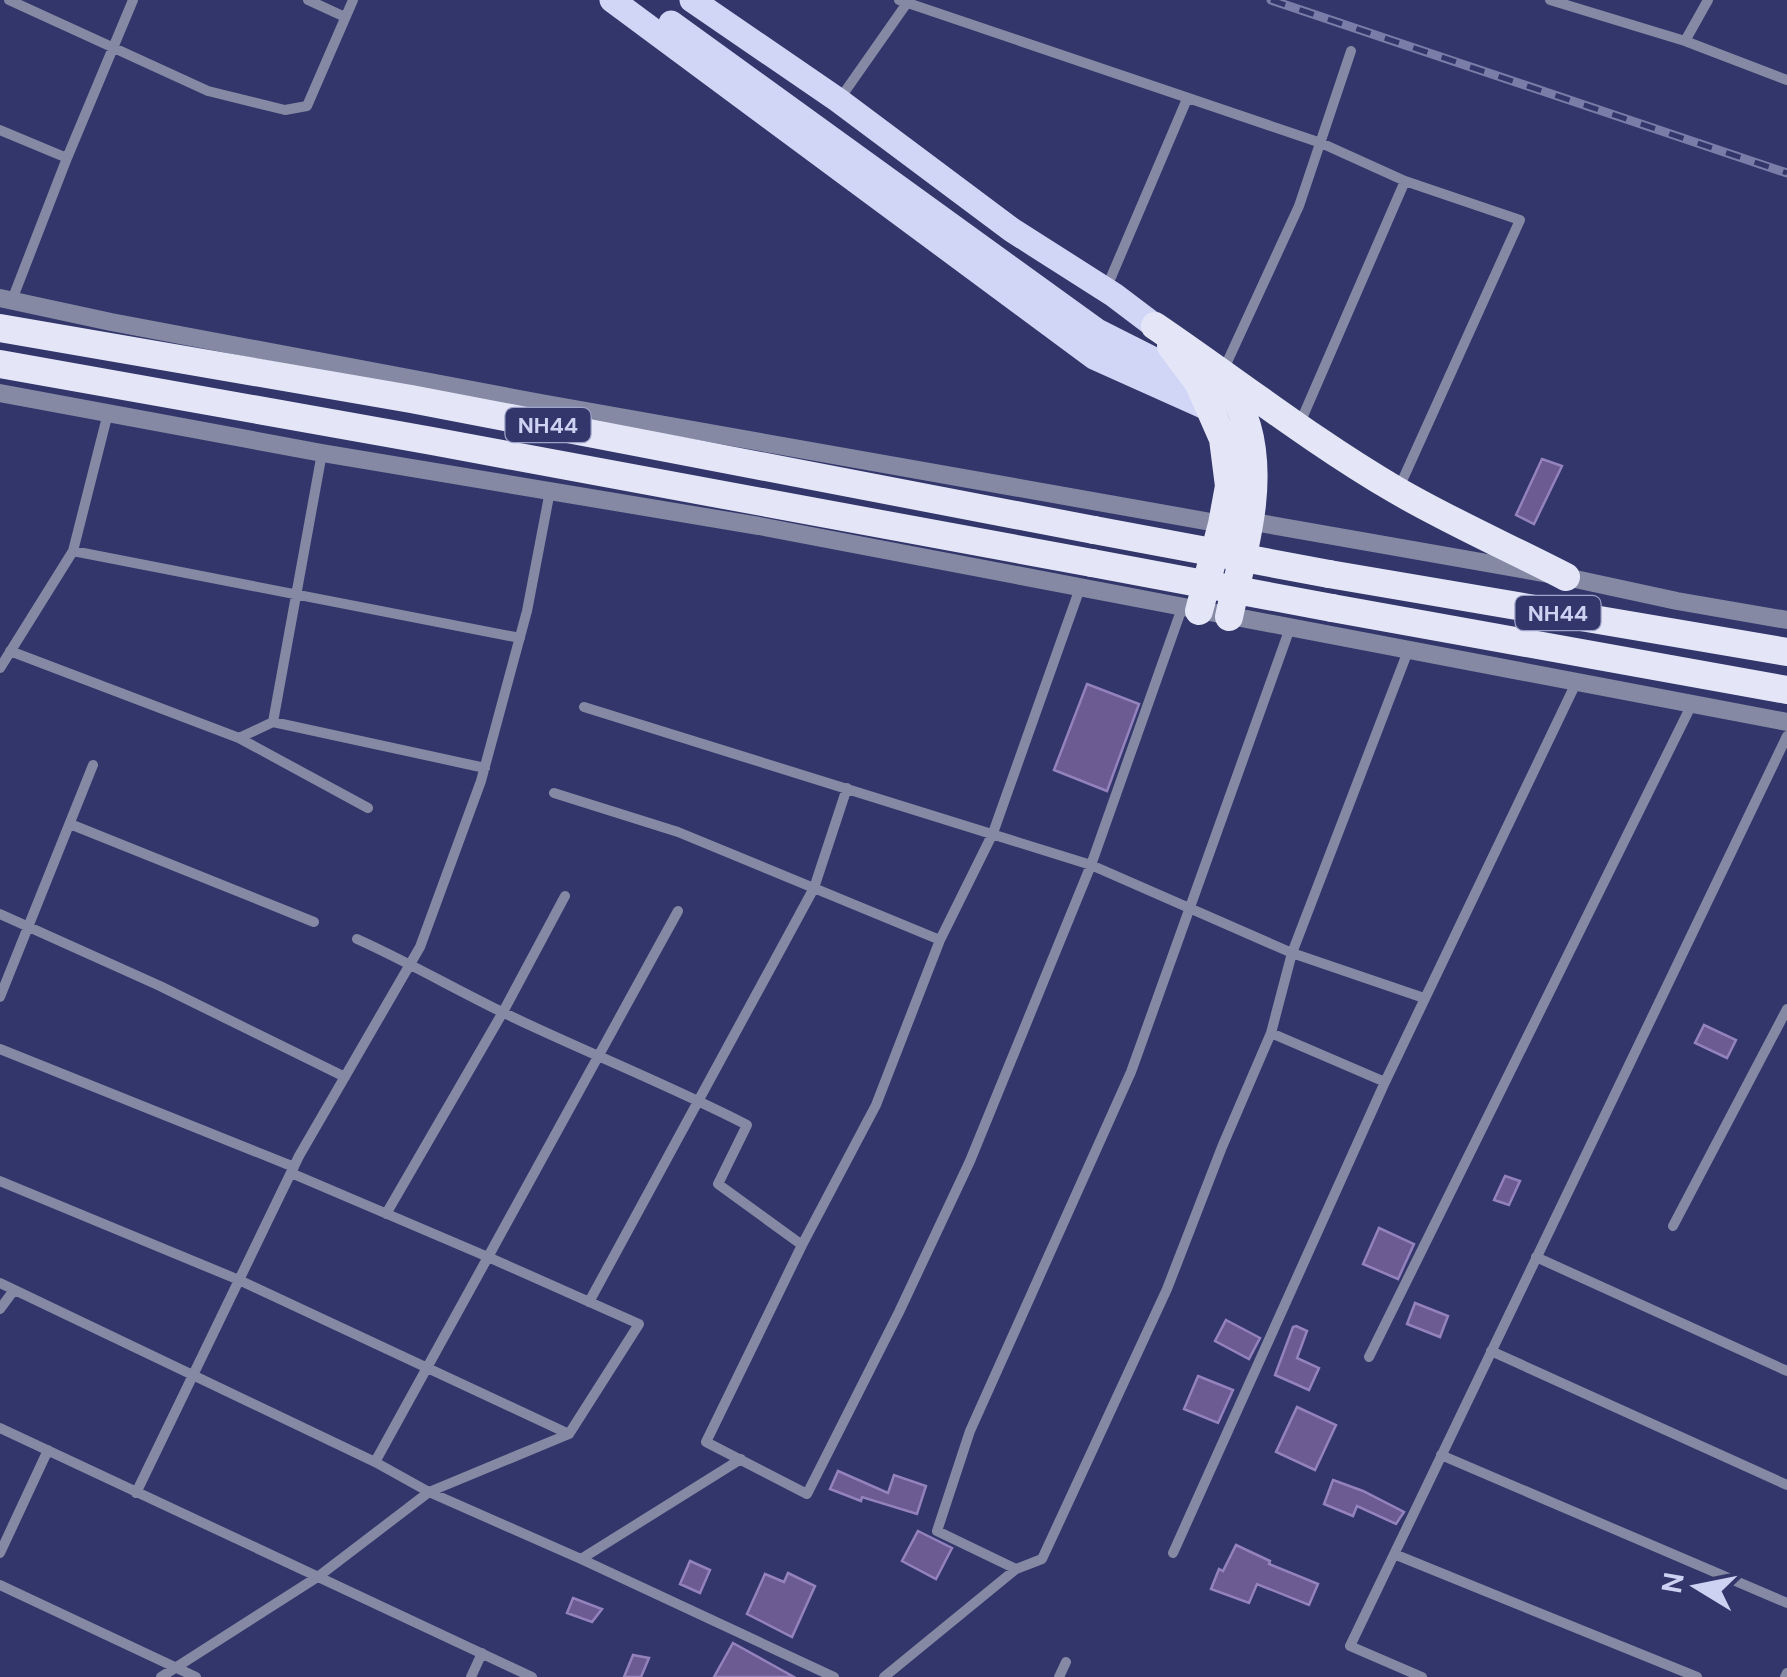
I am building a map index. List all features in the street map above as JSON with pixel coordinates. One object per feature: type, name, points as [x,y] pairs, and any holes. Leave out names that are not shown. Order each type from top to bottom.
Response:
[{"type":"highway","points":[[1155,326],[1210,377],[1246,422],[1252,450],[1253,485],[1191,610]]},
{"type":"highway","name":"NH44","points":[[0,328],[411,399],[1329,574],[1787,652]]},
{"type":"highway","name":"NH44","points":[[0,364],[452,444],[1086,576],[1332,608],[1787,690]]},
{"type":"highway","points":[[1210,377],[1210,409],[1223,438],[1235,522],[1230,617]]},
{"type":"highway","points":[[1210,377],[1398,491],[1566,577]]},
{"type":"main road","points":[[612,0],[1094,357],[1210,409]]},
{"type":"main road","points":[[638,0],[1097,330],[1210,377]]},
{"type":"main road","points":[[692,0],[838,100],[1012,230],[1155,326]]},
{"type":"street","points":[[9,0],[208,91],[285,110],[308,106],[353,0]]},
{"type":"street","points":[[133,0],[6,299],[542,404],[1566,577],[1787,620]]},
{"type":"street","points":[[308,0],[346,17]]},
{"type":"street","points":[[1550,0],[1685,41],[1787,80]]},
{"type":"street","points":[[1685,41],[1708,0]]},
{"type":"street","points":[[838,100],[903,1],[1321,143],[1405,181],[1520,220],[1398,491]]},
{"type":"street","points":[[1210,377],[1300,206],[1351,51]]},
{"type":"street","points":[[1105,290],[1187,99]]},
{"type":"street","points":[[0,130],[66,158]]},
{"type":"street","points":[[1297,428],[1405,181]]},
{"type":"street","points":[[0,393],[322,453],[1086,576],[1191,610],[1787,722]]},
{"type":"street","points":[[0,668],[73,550],[108,413]]},
{"type":"street","points":[[273,722],[322,453]]},
{"type":"street","points":[[136,1493],[292,1170],[420,947],[485,768],[520,638],[550,491]]},
{"type":"street","points":[[73,550],[520,638]]},
{"type":"street","points":[[1086,576],[992,834],[940,940],[876,1105],[802,1245],[706,1442],[807,1494],[970,1161],[1191,610]]},
{"type":"street","points":[[1016,1568],[937,1531],[970,1431],[1131,1072],[1290,628]]},
{"type":"street","points":[[10,651],[240,738],[368,808]]},
{"type":"street","points":[[884,1677],[1016,1568],[1042,1559],[1166,1290],[1271,1033],[1292,953],[1408,651]]},
{"type":"street","points":[[1173,1553],[1385,1082],[1576,682]]},
{"type":"street","points":[[1369,1357],[1692,704]]},
{"type":"street","points":[[584,707],[1091,865],[1292,953],[1424,998]]},
{"type":"street","points":[[240,738],[273,722],[485,768]]},
{"type":"street","points":[[1422,1677],[1350,1646],[1787,736]]},
{"type":"street","points":[[0,998],[93,765]]},
{"type":"street","points":[[589,1302],[814,888],[848,788]]},
{"type":"street","points":[[554,793],[678,832],[940,940]]},
{"type":"street","points":[[70,824],[314,922]]},
{"type":"street","points":[[386,1214],[503,1012],[564,896]]},
{"type":"street","points":[[375,1462],[678,911]]},
{"type":"street","points":[[0,914],[345,1076]]},
{"type":"street","points":[[357,939],[503,1012],[747,1125],[718,1184],[802,1245]]},
{"type":"street","points":[[1673,1226],[1787,1009]]},
{"type":"street","points":[[1271,1033],[1385,1082]]},
{"type":"street","points":[[0,1049],[292,1170],[638,1324],[569,1434],[429,1492],[319,1576],[161,1677]]},
{"type":"street","points":[[0,1181],[239,1280],[569,1434]]},
{"type":"street","points":[[1536,1257],[1787,1371]]},
{"type":"street","points":[[0,1283],[375,1462],[429,1492],[834,1677]]},
{"type":"street","points":[[0,1310],[14,1290]]},
{"type":"street","points":[[1491,1351],[1787,1485]]},
{"type":"street","points":[[0,1428],[532,1677]]},
{"type":"street","points":[[0,1552],[48,1450]]},
{"type":"street","points":[[1441,1455],[1787,1603]]},
{"type":"street","points":[[581,1559],[741,1460]]},
{"type":"street","points":[[1394,1554],[1697,1677]]},
{"type":"street","points":[[0,1585],[196,1677]]},
{"type":"street","points":[[471,1677],[482,1653]]},
{"type":"street","points":[[1059,1677],[1066,1662]]},
{"type":"building","points":[[1542,459],[1562,466],[1534,524],[1516,515]]},
{"type":"building","points":[[1087,684],[1139,704],[1107,791],[1054,770]]},
{"type":"building","points":[[1704,1025],[1736,1040],[1727,1058],[1695,1043]]},
{"type":"building","points":[[1505,1176],[1520,1181],[1509,1205],[1494,1200]]},
{"type":"building","points":[[1379,1228],[1414,1244],[1398,1279],[1363,1264]]},
{"type":"building","points":[[1415,1303],[1448,1316],[1440,1337],[1407,1324]]},
{"type":"building","points":[[1226,1320],[1260,1338],[1249,1359],[1215,1341]]},
{"type":"building","points":[[1296,1326],[1307,1331],[1297,1358],[1319,1368],[1309,1390],[1275,1375]]},
{"type":"building","points":[[1198,1376],[1233,1390],[1218,1423],[1184,1409]]},
{"type":"building","points":[[1297,1407],[1336,1425],[1315,1470],[1276,1452]]},
{"type":"building","points":[[838,1471],[888,1493],[894,1475],[926,1486],[917,1514],[830,1489]]},
{"type":"building","points":[[1333,1480],[1404,1512],[1396,1524],[1357,1506],[1353,1516],[1324,1504]]},
{"type":"building","points":[[918,1531],[952,1548],[936,1579],[902,1561]]},
{"type":"building","points":[[1236,1545],[1318,1584],[1309,1605],[1257,1584],[1249,1603],[1211,1589]]},
{"type":"building","points":[[690,1561],[710,1570],[700,1593],[680,1584]]},
{"type":"building","points":[[788,1573],[815,1586],[792,1637],[747,1614],[765,1574],[784,1582]]},
{"type":"building","points":[[573,1598],[602,1609],[592,1622],[567,1613]]},
{"type":"building","points":[[733,1643],[794,1677],[714,1677]]},
{"type":"building","points":[[633,1655],[649,1658],[641,1677],[624,1677]]},
{"type":"railway","points":[[1271,0],[1787,173]]}]
